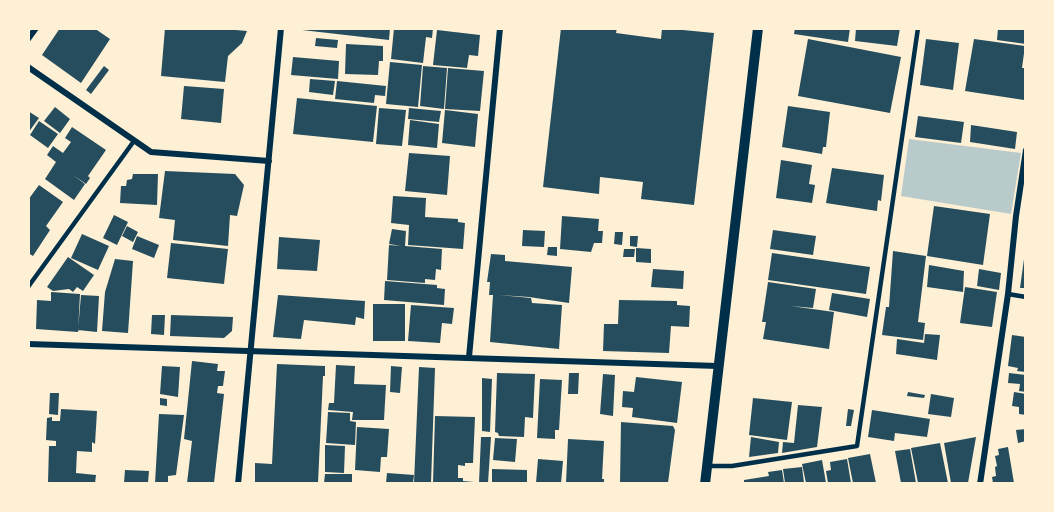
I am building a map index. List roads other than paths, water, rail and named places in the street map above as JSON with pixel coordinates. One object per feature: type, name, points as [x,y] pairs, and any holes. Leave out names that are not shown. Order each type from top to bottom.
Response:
[{"type":"street","points":[[28,39],[36,28]]},
{"type":"street","points":[[238,483],[281,28]]},
{"type":"street","points":[[469,357],[500,28]]},
{"type":"street","points":[[705,483],[758,28]]},
{"type":"street","points":[[28,67],[151,152],[269,161]]},
{"type":"street","points":[[980,483],[1008,294],[1026,150]]},
{"type":"street","points":[[28,344],[718,366]]},
{"type":"lane","points":[[707,466],[732,466],[857,446],[918,28]]},
{"type":"lane","points":[[28,287],[134,141]]},
{"type":"lane","points":[[1008,294],[1026,297]]}]
